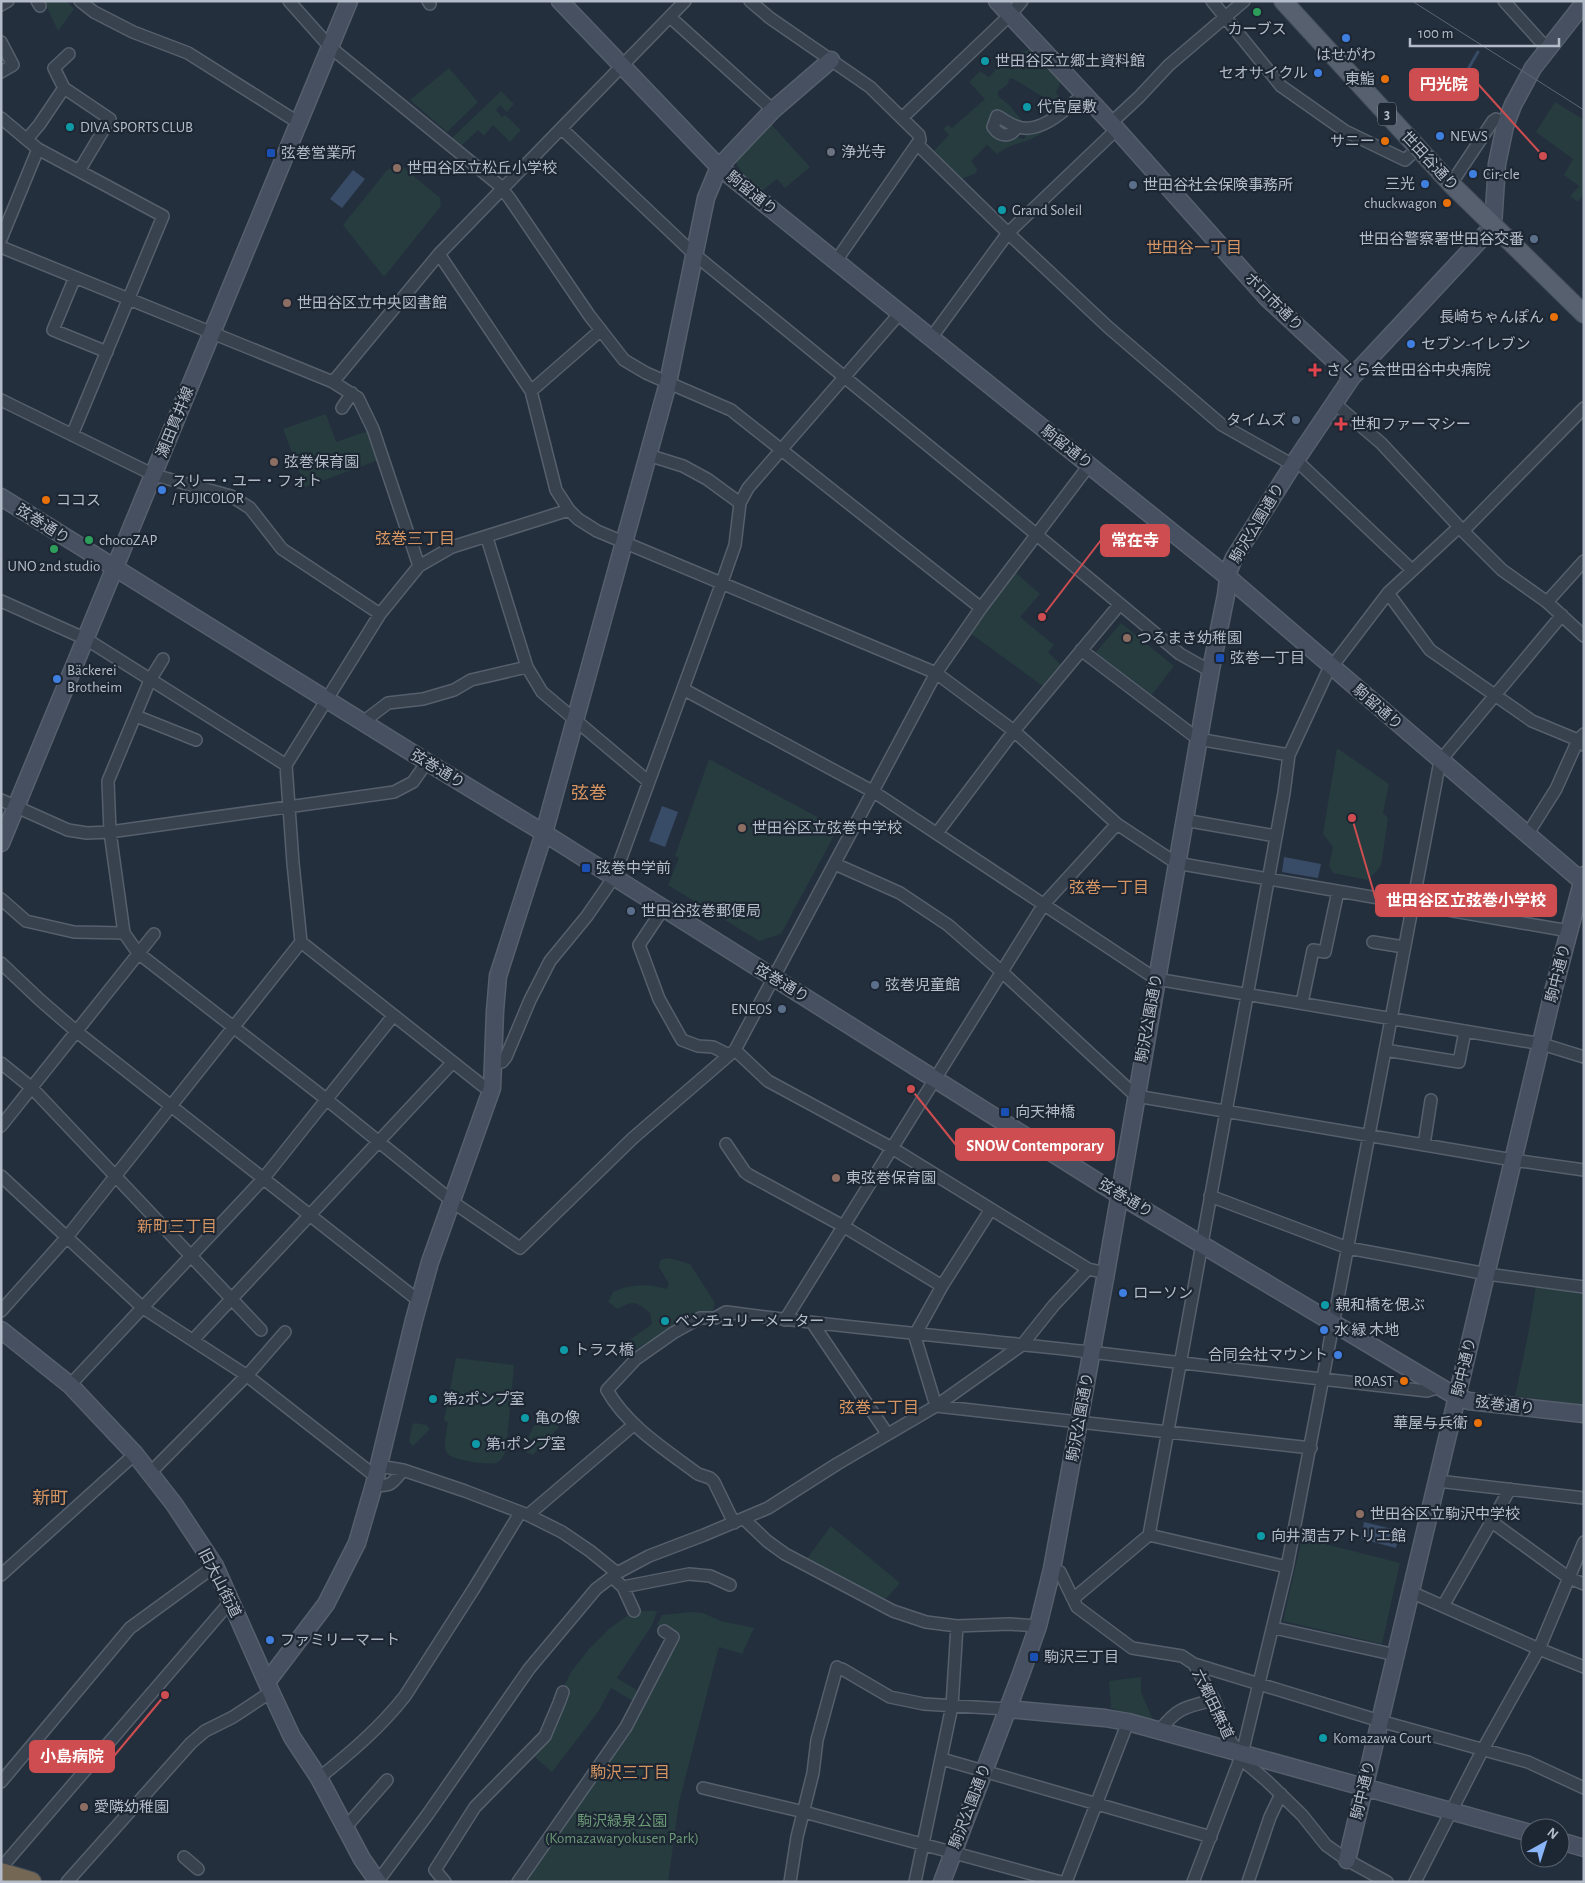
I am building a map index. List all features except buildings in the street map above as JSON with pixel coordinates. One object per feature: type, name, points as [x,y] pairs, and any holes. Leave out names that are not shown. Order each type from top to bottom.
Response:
[{"type":"highway","points":[[1,1873],[31,1882]]},
{"type":"main road","name":"世田谷通り","points":[[1283,1],[1451,184],[1584,314]]},
{"type":"street","points":[[1,5],[8,1]]},
{"type":"street","points":[[80,1],[94,12],[133,32],[188,53],[299,123]]},
{"type":"street","points":[[289,1],[330,47],[503,189],[589,315],[624,360],[646,373],[731,410],[981,608]]},
{"type":"street","name":"瀬田貫井線","points":[[1,843],[8,803],[86,639],[349,1]]},
{"type":"street","name":"駒留通り","points":[[560,1],[719,167],[1090,464],[1229,578],[1440,761],[1583,880]]},
{"type":"street","points":[[334,382],[439,254],[623,67],[685,1]]},
{"type":"street","points":[[750,1],[770,18],[870,87],[903,117],[919,135],[920,140],[836,261]]},
{"type":"street","name":"ボロ市通り","points":[[997,1],[1114,126],[1268,298],[1352,377]]},
{"type":"street","points":[[903,117],[1010,15],[1022,1]]},
{"type":"street","points":[[1212,1],[1281,86],[1344,131],[1405,160],[1418,148]]},
{"type":"street","points":[[931,338],[1008,233],[1114,126],[1169,65],[1244,1]]},
{"type":"street","points":[[1504,1],[1541,42],[1548,47]]},
{"type":"street","points":[[1493,226],[1495,176],[1506,123],[1516,97],[1528,75],[1548,47],[1584,3]]},
{"type":"street","points":[[670,18],[772,110]]},
{"type":"street","points":[[1,42],[13,65],[1,72]]},
{"type":"street","points":[[69,54],[54,68],[64,88],[110,119],[79,171]]},
{"type":"street","points":[[67,1882],[191,1743],[205,1731],[233,1717],[269,1687],[326,1604],[357,1543],[376,1476],[430,1262],[492,1088],[498,976],[544,833],[668,382],[706,198],[719,167],[772,110],[831,60]]},
{"type":"street","points":[[27,139],[64,88]]},
{"type":"street","points":[[1017,127],[1029,128],[1052,121],[1084,94]]},
{"type":"street","points":[[1,118],[38,148],[164,216],[72,435]]},
{"type":"street","points":[[1451,184],[1493,121],[1496,119],[1506,123]]},
{"type":"street","points":[[562,129],[694,254],[1180,654],[1205,668],[1211,669]]},
{"type":"street","points":[[917,144],[1108,327],[1222,425],[1294,462],[1412,570]]},
{"type":"street","points":[[1,239],[38,148]]},
{"type":"street","name":"駒沢公園通り","points":[[942,1882],[1038,1626],[1052,1569],[1106,1273],[1198,739],[1231,563],[1294,462],[1352,377],[1493,226]]},
{"type":"street","points":[[1,247],[334,382],[352,393],[358,398],[373,429],[419,566]]},
{"type":"street","points":[[439,254],[531,391],[556,490],[569,510],[578,519],[597,531],[721,585],[936,673],[1014,731],[1117,824],[1176,863],[1569,931]]},
{"type":"street","points":[[75,277],[53,330],[108,352]]},
{"type":"street","points":[[492,1062],[502,1062],[506,1057],[530,1000],[550,961],[587,916],[614,878],[735,545],[740,504],[748,488],[900,313]]},
{"type":"street","points":[[531,391],[601,330]]},
{"type":"street","points":[[342,408],[352,393]]},
{"type":"street","points":[[1,400],[154,475],[231,496],[250,508],[282,549],[380,614]]},
{"type":"street","points":[[1334,403],[1381,443],[1461,529],[1512,579],[1547,602],[1584,636]]},
{"type":"street","points":[[1073,1599],[1149,1535],[1276,836],[1288,756],[1331,666],[1388,593],[1461,529],[1584,408]]},
{"type":"street","points":[[648,455],[682,466],[707,479],[740,504]]},
{"type":"street","points":[[163,659],[150,680],[108,781],[110,832],[124,933],[138,953],[451,1200],[520,1248],[633,1138],[732,1052],[874,792],[936,673],[981,608],[1090,464]]},
{"type":"street","name":"弦巻通り","points":[[1,497],[544,833],[1119,1195],[1457,1397],[1470,1401],[1584,1414]]},
{"type":"street","points":[[1,1311],[67,1237],[301,942],[292,863],[286,765],[380,614],[419,566],[452,547],[487,538],[569,510]]},
{"type":"street","points":[[487,538],[527,666],[542,692],[574,721],[649,782]]},
{"type":"street","points":[[1547,602],[1584,561]]},
{"type":"street","points":[[1388,593],[1430,650],[1532,721],[1582,739],[1556,789],[1527,835]]},
{"type":"street","points":[[2,603],[86,639],[286,765]]},
{"type":"street","points":[[937,833],[1014,731],[1120,604]]},
{"type":"street","points":[[1193,1882],[1242,1754],[1274,1628],[1311,1448],[1440,761],[1562,615]]},
{"type":"street","points":[[1081,650],[1198,739],[1288,756]]},
{"type":"street","points":[[363,722],[388,703],[423,699],[454,690],[471,680],[527,666]]},
{"type":"street","points":[[683,689],[874,792],[1156,979],[1542,1044],[1584,1057]]},
{"type":"street","points":[[136,716],[196,740]]},
{"type":"street","points":[[8,803],[68,830],[88,833],[110,832],[394,792],[409,786],[427,762]]},
{"type":"street","points":[[1184,820],[1276,836]]},
{"type":"street","points":[[785,1320],[1044,904],[1117,824]]},
{"type":"street","points":[[835,864],[900,893],[948,925],[1002,972],[1136,1096],[1513,1160],[1584,1170]]},
{"type":"street","name":"駒中通り","points":[[1347,1860],[1513,1160],[1583,880]]},
{"type":"street","points":[[1302,1003],[1313,950],[1325,952],[1338,891]]},
{"type":"street","points":[[1,899],[26,921],[74,932],[124,933]]},
{"type":"street","points":[[663,909],[639,945],[659,999],[682,1040],[698,1046],[713,1047],[732,1052],[768,1081],[892,1148],[1088,1269],[1106,1273]]},
{"type":"street","points":[[1,1126],[154,934]]},
{"type":"street","points":[[301,942],[483,1086],[492,1088]]},
{"type":"street","points":[[1373,942],[1404,947]]},
{"type":"street","points":[[1,963],[77,1032],[419,1301]]},
{"type":"street","points":[[70,1385],[263,1179],[394,1016]]},
{"type":"street","points":[[1385,1050],[1459,1062],[1465,1031]]},
{"type":"street","points":[[193,1340],[453,1062]]},
{"type":"street","points":[[1,1063],[32,1088],[261,1330]]},
{"type":"street","points":[[1424,1145],[1431,1100]]},
{"type":"street","points":[[726,1144],[746,1172],[843,1226],[942,1286]]},
{"type":"street","points":[[1,1176],[143,1308],[246,1375],[376,1476],[385,1486],[393,1482],[404,1470]]},
{"type":"street","points":[[1210,1196],[1348,1248],[1487,1274],[1584,1287]]},
{"type":"street","points":[[936,1406],[915,1337],[916,1333],[942,1286],[991,1209]]},
{"type":"street","points":[[378,1881],[428,1814],[529,1669],[562,1632],[596,1589],[615,1575],[649,1556],[768,1508],[837,1464],[936,1406],[1022,1345],[1054,1305],[1088,1269]]},
{"type":"street","points":[[1038,1626],[1009,1624],[957,1626],[926,1622],[887,1609],[785,1554],[739,1521],[710,1478],[698,1474],[636,1426],[615,1406],[607,1390],[636,1359],[673,1333],[700,1318],[715,1318],[726,1312],[812,1324],[1091,1352],[1427,1391],[1440,1387]]},
{"type":"street","points":[[812,1324],[884,1429],[886,1436]]},
{"type":"street","name":"旧大山街道","points":[[1,1330],[70,1385],[135,1454],[174,1504],[215,1566],[295,1741],[319,1778],[362,1858],[378,1881]]},
{"type":"street","points":[[150,1473],[246,1375],[285,1332]]},
{"type":"street","points":[[936,1406],[1311,1448]]},
{"type":"street","points":[[319,1778],[355,1750],[400,1702],[524,1514],[630,1428]]},
{"type":"street","points":[[1,1575],[135,1454]]},
{"type":"street","points":[[376,1476],[404,1470],[524,1514],[562,1532],[590,1551],[615,1575],[634,1611]]},
{"type":"street","points":[[1438,1481],[1584,1498]]},
{"type":"street","points":[[1443,1606],[1510,1489]]},
{"type":"street","points":[[1492,1522],[1569,1578],[1584,1584]]},
{"type":"street","points":[[1149,1535],[1287,1567]]},
{"type":"street","points":[[1415,1882],[1482,1750],[1539,1649],[1584,1542]]},
{"type":"street","points":[[1,1782],[130,1628],[215,1566]]},
{"type":"street","name":"六郷田無道","points":[[1052,1569],[1060,1572],[1077,1607],[1132,1648],[1182,1656],[1194,1664],[1214,1700],[1231,1742],[1242,1754],[1247,1764],[1281,1794],[1313,1827],[1326,1845],[1347,1860],[1387,1882]]},
{"type":"street","points":[[623,1587],[689,1574],[710,1576],[730,1586]]},
{"type":"street","points":[[1411,1592],[1584,1667]]},
{"type":"street","points":[[1,1868],[231,1601]]},
{"type":"street","points":[[915,1882],[952,1706],[957,1626]]},
{"type":"street","points":[[1274,1628],[1396,1655]]},
{"type":"street","points":[[518,1882],[626,1727],[673,1637],[664,1632]]},
{"type":"street","points":[[1194,1664],[1380,1721],[1528,1762],[1584,1788]]},
{"type":"street","points":[[790,1882],[797,1837],[813,1773],[817,1740],[839,1668],[890,1697],[924,1704],[1007,1709],[1105,1718],[1128,1722],[1520,1830]]},
{"type":"street","points":[[445,1882],[435,1870],[475,1807],[545,1736],[562,1692]]},
{"type":"street","points":[[1160,1730],[1182,1708],[1214,1700]]},
{"type":"street","points":[[1066,1882],[1128,1722]]},
{"type":"street","points":[[942,1759],[1211,1837]]},
{"type":"street","points":[[345,1828],[386,1780]]},
{"type":"street","points":[[703,1788],[804,1812],[1061,1882]]},
{"type":"street","points":[[1248,1882],[1270,1818],[1281,1794]]},
{"type":"street","points":[[1570,1844],[1584,1848]]},
{"type":"street","points":[[184,1857],[198,1869]]},
{"type":"green space","points":[[44,1],[66,1],[74,9],[58,31]]},
{"type":"green space","points":[[1033,49],[1062,79],[1056,93],[1064,100],[1064,107],[1050,115],[1053,102],[1010,78],[1007,85],[998,91],[998,96],[1009,105],[1025,124],[1006,123],[1012,138],[1024,139],[1030,130],[1046,129],[1034,138],[1010,146],[997,154],[987,145],[971,161],[977,169],[976,173],[957,181],[930,155],[949,135],[943,129],[948,125],[952,128],[985,99],[969,82],[980,71],[989,77],[1010,54]]},
{"type":"green space","points":[[449,68],[478,102],[447,132],[410,100]]},
{"type":"green space","points":[[501,91],[514,104],[507,112],[500,105],[496,110],[502,117],[505,115],[521,130],[510,142],[493,125],[484,136],[478,130],[461,146],[452,138]]},
{"type":"green space","points":[[1555,102],[1584,120],[1584,194],[1578,202],[1570,196],[1579,186],[1564,175],[1573,159],[1536,132]]},
{"type":"green space","points":[[770,123],[810,167],[785,188],[777,179],[762,191],[744,176],[734,160]]},
{"type":"green space","points":[[403,167],[440,198],[441,206],[384,277],[343,225],[388,169]]},
{"type":"green space","points":[[326,414],[336,442],[373,429],[382,459],[305,487],[283,429]]},
{"type":"green space","points":[[1015,572],[1040,594],[1020,617],[1054,645],[1048,652],[1061,665],[1044,687],[970,633],[987,607]]},
{"type":"green space","points":[[1121,623],[1174,666],[1151,696],[1097,655],[1096,652]]},
{"type":"green space","points":[[1337,748],[1389,784],[1383,813],[1388,818],[1381,866],[1368,880],[1333,873],[1329,866],[1333,847],[1323,834]]},
{"type":"green space","points":[[709,759],[838,828],[781,934],[759,941],[668,885],[679,858],[675,856]]},
{"type":"green space","points":[[669,1258],[690,1264],[715,1303],[712,1313],[699,1311],[623,1359],[619,1358],[614,1351],[652,1324],[650,1313],[642,1306],[631,1303],[618,1309],[608,1302],[613,1292],[626,1287],[640,1285],[667,1289],[669,1284],[659,1267],[660,1261]]},
{"type":"green space","points":[[1536,1286],[1584,1293],[1584,1405],[1515,1396]]},
{"type":"green space","points":[[456,1358],[514,1365],[506,1451],[496,1463],[477,1463],[462,1460],[447,1453],[445,1442],[448,1422],[444,1421]]},
{"type":"green space","points":[[549,1416],[555,1417],[559,1424],[558,1428],[533,1455],[526,1452],[524,1448],[533,1428],[539,1420]]},
{"type":"green space","points":[[415,1423],[426,1425],[430,1429],[413,1446],[409,1442],[412,1425]]},
{"type":"green space","points":[[831,1526],[900,1583],[882,1603],[806,1560]]},
{"type":"green space","points":[[1302,1538],[1400,1563],[1382,1644],[1283,1621]]},
{"type":"green space","points":[[634,1611],[657,1611],[652,1625],[617,1678],[643,1694],[638,1704],[611,1688],[598,1712],[552,1772],[530,1753],[571,1672],[589,1649],[610,1628]]},
{"type":"green space","name":"駒沢緑泉公園 (Komazawaryokusen Park)","points":[[692,1612],[703,1613],[721,1621],[754,1628],[742,1654],[719,1647],[679,1802],[668,1882],[526,1882],[677,1635],[657,1625],[662,1615]]},
{"type":"green space","points":[[1141,1677],[1141,1692],[1154,1722],[1111,1708],[1109,1681]]},
{"type":"water","points":[[353,170],[365,179],[342,208],[330,199]]},
{"type":"water","points":[[662,806],[678,812],[665,847],[649,841]]},
{"type":"water","points":[[1284,857],[1321,864],[1318,878],[1282,872]]},
{"type":"water","points":[[1364,1522],[1400,1531],[1396,1548],[1361,1539]]},
{"type":"waterway","points":[[1464,76],[1478,52]]},
{"type":"tram line","points":[[1412,1],[1584,110]]},
{"type":"place","name":"カーブス","points":[[1257,12]]},
{"type":"place","name":"はせがわ","points":[[1346,38]]},
{"type":"place","name":"世田谷区立郷土資料館","points":[[985,61]]},
{"type":"place","name":"セオサイクル","points":[[1318,73]]},
{"type":"place","name":"東鮨","points":[[1385,79]]},
{"type":"place","name":"代官屋敷","points":[[1027,107]]},
{"type":"place","name":"DIVA SPORTS CLUB","points":[[70,127]]},
{"type":"place","name":"NEWS","points":[[1440,136]]},
{"type":"place","name":"サニー","points":[[1385,141]]},
{"type":"place","name":"浄光寺","points":[[831,152]]},
{"type":"place","name":"弦巻営業所","points":[[271,153]]},
{"type":"place","name":"円光院","points":[[1543,156]]},
{"type":"place","name":"世田谷区立松丘小学校","points":[[397,168]]},
{"type":"place","name":"Cir-cle","points":[[1473,174]]},
{"type":"place","name":"三光","points":[[1425,184]]},
{"type":"place","name":"世田谷社会保険事務所","points":[[1133,185]]},
{"type":"place","name":"chuckwagon","points":[[1447,203]]},
{"type":"place","name":"Grand Soleil","points":[[1002,210]]},
{"type":"place","name":"世田谷警察署世田谷交番","points":[[1534,239]]},
{"type":"place","name":"世田谷区立中央図書館","points":[[287,303]]},
{"type":"place","name":"長崎ちゃんぽん","points":[[1554,317]]},
{"type":"place","name":"セブン-イレブン","points":[[1411,344]]},
{"type":"place","name":"さくら会世田谷中央病院","points":[[1315,370]]},
{"type":"place","name":"タイムズ","points":[[1296,420]]},
{"type":"place","name":"世和ファーマシー","points":[[1341,424]]},
{"type":"place","name":"弦巻保育園","points":[[274,462]]},
{"type":"place","name":"スリー・ユー・フォト / FUJICOLOR","points":[[162,490]]},
{"type":"place","name":"ココス","points":[[46,500]]},
{"type":"place","name":"chocoZAP","points":[[89,540]]},
{"type":"place","name":"UNO 2nd studio","points":[[54,549]]},
{"type":"place","name":"常在寺","points":[[1042,617]]},
{"type":"place","name":"つるまき幼稚園","points":[[1127,638]]},
{"type":"place","name":"弦巻一丁目","points":[[1220,658]]},
{"type":"place","name":"Bäckerei Brotheim","points":[[57,679]]},
{"type":"place","name":"世田谷区立弦巻小学校","points":[[1352,818]]},
{"type":"place","name":"世田谷区立弦巻中学校","points":[[742,828]]},
{"type":"place","name":"弦巻中学前","points":[[586,868]]},
{"type":"place","name":"世田谷弦巻郵便局","points":[[631,911]]},
{"type":"place","name":"弦巻児童館","points":[[875,985]]},
{"type":"place","name":"ENEOS","points":[[782,1009]]},
{"type":"place","name":"SNOW Contemporary","points":[[911,1089]]},
{"type":"place","name":"向天神橋","points":[[1005,1112]]},
{"type":"place","name":"東弦巻保育園","points":[[836,1178]]},
{"type":"place","name":"ローソン","points":[[1123,1293]]},
{"type":"place","name":"親和橋を偲ぶ","points":[[1325,1305]]},
{"type":"place","name":"ベンチュリーメーター","points":[[665,1321]]},
{"type":"place","name":"水 緑 木地","points":[[1324,1330]]},
{"type":"place","name":"トラス橋","points":[[564,1350]]},
{"type":"place","name":"合同会社マウント","points":[[1338,1355]]},
{"type":"place","name":"ROAST","points":[[1404,1381]]},
{"type":"place","name":"第2ポンプ室","points":[[433,1399]]},
{"type":"place","name":"亀の像","points":[[525,1418]]},
{"type":"place","name":"華屋与兵衛","points":[[1478,1423]]},
{"type":"place","name":"第1ポンプ室","points":[[476,1444]]},
{"type":"place","name":"世田谷区立駒沢中学校","points":[[1360,1514]]},
{"type":"place","name":"向井潤吉アトリエ館","points":[[1261,1536]]},
{"type":"place","name":"ファミリーマート","points":[[270,1640]]},
{"type":"place","name":"駒沢三丁目","points":[[1034,1657]]},
{"type":"place","name":"小島病院","points":[[165,1695]]},
{"type":"place","name":"Komazawa Court","points":[[1323,1738]]},
{"type":"place","name":"愛隣幼稚園","points":[[84,1807]]},
{"type":"district","name":"世田谷一丁目","points":[[1194,247]]},
{"type":"district","name":"弦巻三丁目","points":[[415,538]]},
{"type":"district","name":"弦巻","points":[[589,793]]},
{"type":"district","name":"弦巻一丁目","points":[[1109,887]]},
{"type":"district","name":"新町三丁目","points":[[177,1226]]},
{"type":"district","name":"弦巻二丁目","points":[[879,1407]]},
{"type":"district","name":"新町","points":[[50,1498]]},
{"type":"district","name":"駒沢三丁目","points":[[630,1772]]}]
